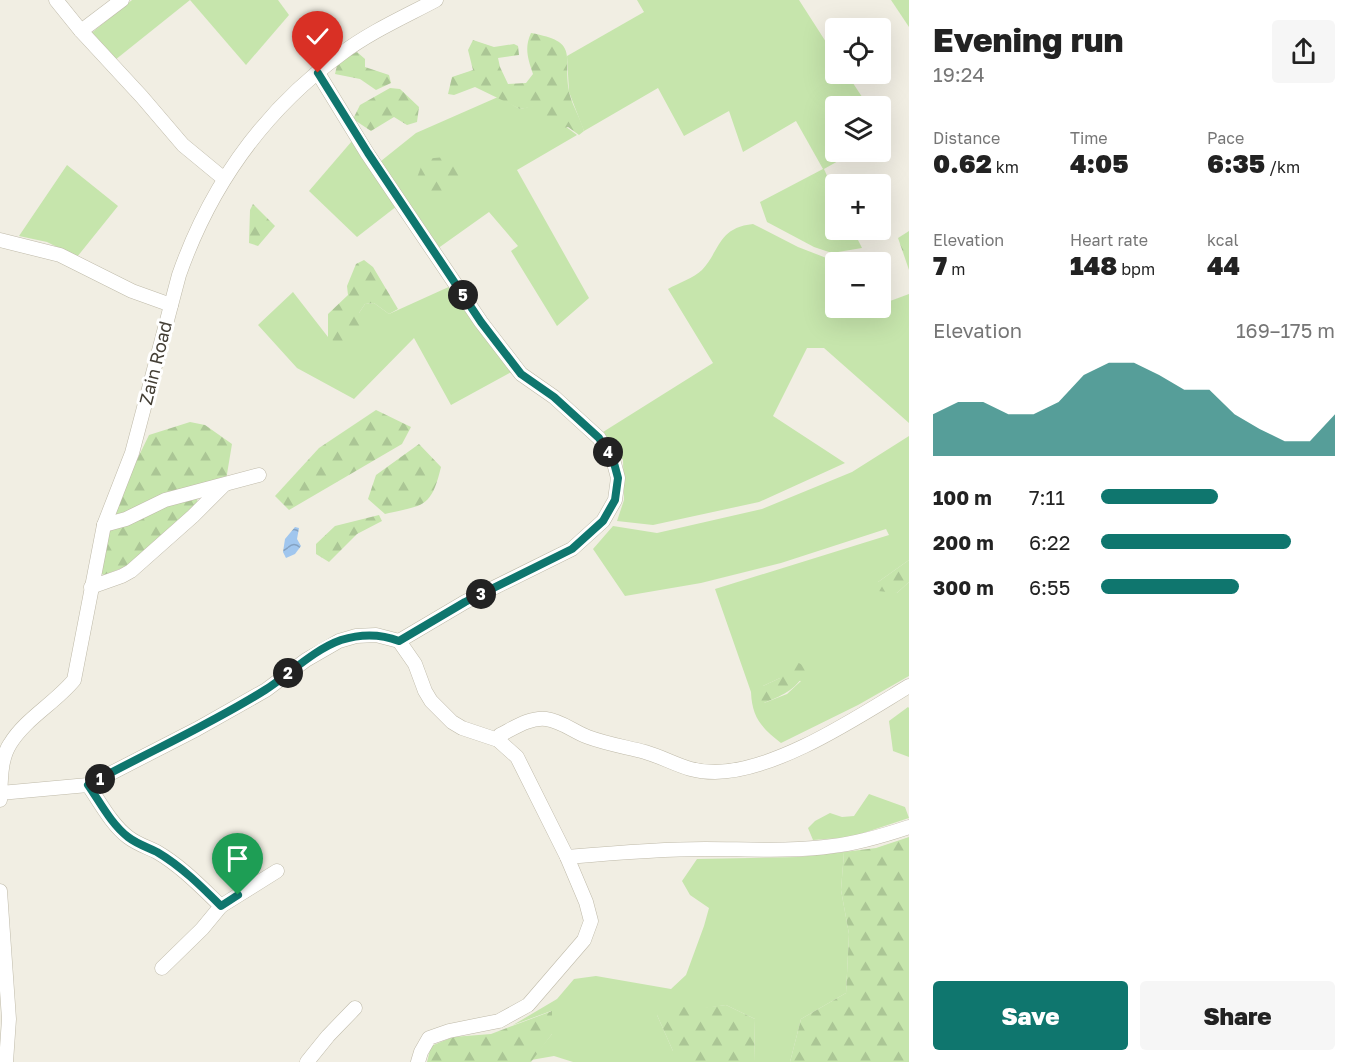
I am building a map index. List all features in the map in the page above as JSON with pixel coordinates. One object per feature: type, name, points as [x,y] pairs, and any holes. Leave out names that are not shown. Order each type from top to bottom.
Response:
[{"type":"street","points":[[56,0],[191,154],[223,178]]},
{"type":"street","points":[[81,31],[122,0]]},
{"type":"street","name":"Zain Road","points":[[0,802],[1,769],[9,745],[25,726],[61,696],[74,680],[104,525],[132,453],[189,246],[223,178],[248,143],[295,93],[318,73],[358,43],[436,0]]},
{"type":"street","points":[[318,73],[368,153],[481,322],[521,374],[554,397],[599,438],[614,463],[618,478],[615,500],[603,521],[572,549],[465,602],[399,641]]},
{"type":"street","points":[[0,240],[60,255],[132,291],[171,305]]},
{"type":"street","points":[[104,525],[126,519],[165,500],[259,475]]},
{"type":"street","points":[[92,587],[131,571],[224,485]]},
{"type":"street","points":[[0,793],[88,785],[197,729],[266,690],[306,660],[339,641],[356,636],[376,635],[399,641],[415,664],[431,701],[462,728],[498,740],[517,757],[567,857],[586,902],[591,921],[584,940],[528,1005],[499,1021],[449,1031],[429,1038],[418,1062]]},
{"type":"street","points":[[498,740],[500,735],[529,721],[546,718],[563,724],[586,737],[655,755],[690,770],[716,772],[774,761],[909,686]]},
{"type":"street","points":[[88,785],[126,836],[157,852],[177,866],[221,906]]},
{"type":"street","points":[[567,857],[633,851],[796,849],[834,846],[882,836],[909,827]]},
{"type":"street","points":[[162,968],[202,929],[221,906],[277,871]]},
{"type":"street","points":[[0,891],[9,1037],[6,1062]]},
{"type":"street","points":[[307,1062],[328,1036],[356,1008]]},
{"type":"green space","points":[[132,0],[190,0],[115,60],[89,35]]},
{"type":"green space","points":[[190,0],[278,0],[289,15],[246,65]]},
{"type":"green space","points":[[637,0],[799,0],[825,40],[825,84],[854,84],[861,96],[825,96],[825,162],[836,162],[824,169],[826,174],[825,240],[858,240],[862,248],[829,252],[814,247],[767,222],[760,202],[823,169],[796,121],[743,152],[729,111],[684,136],[658,88],[584,131],[569,92],[567,56],[644,12]]},
{"type":"green space","points":[[891,0],[909,0],[909,27]]},
{"type":"green space","points":[[531,33],[557,41],[566,52],[570,95],[584,131],[579,135],[568,127],[558,129],[547,123],[537,106],[520,109],[475,87],[454,95],[448,94],[452,77],[473,70],[468,50],[473,40],[494,47],[514,44],[518,46],[519,55],[498,58],[508,84],[526,83],[533,74],[527,49]]},
{"type":"green space","points":[[357,52],[365,59],[365,67],[389,75],[391,83],[376,90],[360,79],[335,74],[338,61]]},
{"type":"green space","points":[[390,88],[400,89],[419,107],[417,122],[407,125],[394,117],[371,131],[353,119],[360,105]]},
{"type":"green space","points":[[498,97],[520,109],[537,105],[577,135],[517,170],[589,298],[557,326],[511,251],[518,246],[489,212],[437,249],[381,161],[416,133]]},
{"type":"green space","points":[[352,141],[397,206],[357,237],[309,191]]},
{"type":"green space","points":[[455,156],[465,165],[467,172],[460,186],[436,196],[415,183],[424,159]]},
{"type":"green space","points":[[67,165],[118,206],[77,257],[47,242],[19,236]]},
{"type":"green space","points":[[253,204],[275,226],[258,246],[249,243],[250,210]]},
{"type":"green space","points":[[753,224],[798,247],[825,257],[825,318],[891,318],[891,301],[909,294],[909,423],[824,348],[807,348],[773,416],[845,463],[759,502],[653,525],[617,521],[624,500],[623,460],[603,432],[713,363],[668,289],[699,273],[726,235],[742,226]]},
{"type":"green space","points":[[909,231],[909,270],[898,238]]},
{"type":"green space","points":[[364,260],[373,267],[398,309],[389,314],[374,303],[365,304],[359,313],[367,327],[355,344],[340,346],[328,337],[328,314],[348,295],[347,286],[356,264]]},
{"type":"green space","points":[[453,285],[515,370],[451,405],[414,338],[354,399],[297,368],[258,325],[293,292],[328,337],[359,313],[365,304],[374,303],[389,314]]},
{"type":"green space","points":[[376,410],[411,427],[402,444],[289,510],[275,496],[319,448]]},
{"type":"green space","points":[[190,422],[205,425],[232,444],[226,480],[201,487],[193,516],[140,561],[104,575],[94,571],[112,511],[149,435]]},
{"type":"green space","points":[[909,436],[909,560],[878,582],[897,593],[909,582],[909,676],[858,705],[781,743],[763,727],[753,709],[751,692],[715,589],[889,535],[886,529],[781,563],[701,583],[625,596],[593,549],[613,526],[657,533],[762,509],[852,472]],"holes":[[[780,678],[801,681],[787,694],[764,703],[763,686]]]},
{"type":"green space","points":[[419,444],[441,467],[433,491],[424,503],[385,514],[368,499],[376,475]]},
{"type":"green space","points":[[379,515],[382,521],[357,534],[329,562],[316,554],[316,544],[335,526]]},
{"type":"green space","points":[[909,560],[909,582],[897,593],[878,591],[878,582]]},
{"type":"green space","points":[[797,662],[808,668],[795,686],[785,694],[764,703],[757,697],[763,686],[780,678]]},
{"type":"green space","points":[[908,707],[909,757],[893,751],[889,721]]},
{"type":"green space","points":[[869,794],[905,807],[909,818],[851,837],[813,840],[808,828],[815,821],[830,813],[842,817],[854,816]]},
{"type":"green space","points":[[909,837],[909,1062],[790,1062],[801,1019],[846,993],[849,934],[841,890],[844,852],[876,848]]},
{"type":"green space","points":[[844,852],[841,890],[849,934],[846,993],[801,1019],[790,1062],[754,1062],[755,1019],[726,1005],[657,1015],[673,1051],[673,1062],[573,1062],[554,1056],[531,1060],[552,1034],[551,1011],[513,1025],[557,999],[574,979],[596,976],[671,989],[686,975],[709,908],[690,895],[682,881],[697,859],[799,857]]},
{"type":"green space","points":[[663,1001],[691,1009],[726,1005],[755,1019],[754,1062],[673,1062],[673,1051],[657,1015]]},
{"type":"green space","points":[[552,1011],[552,1034],[531,1062],[427,1062],[431,1046],[453,1037],[491,1034]]},
{"type":"water","points":[[295,527],[299,528],[297,539],[301,546],[295,554],[286,558],[283,552],[285,539]]},
{"type":"route","points":[[238,895],[221,906],[177,866],[157,852],[126,836],[88,785],[197,729],[266,690],[306,660],[339,641],[356,636],[376,635],[399,641],[465,602],[572,549],[603,521],[615,500],[618,478],[614,463],[599,438],[554,397],[521,374],[481,322],[430,248],[318,73]]}]
